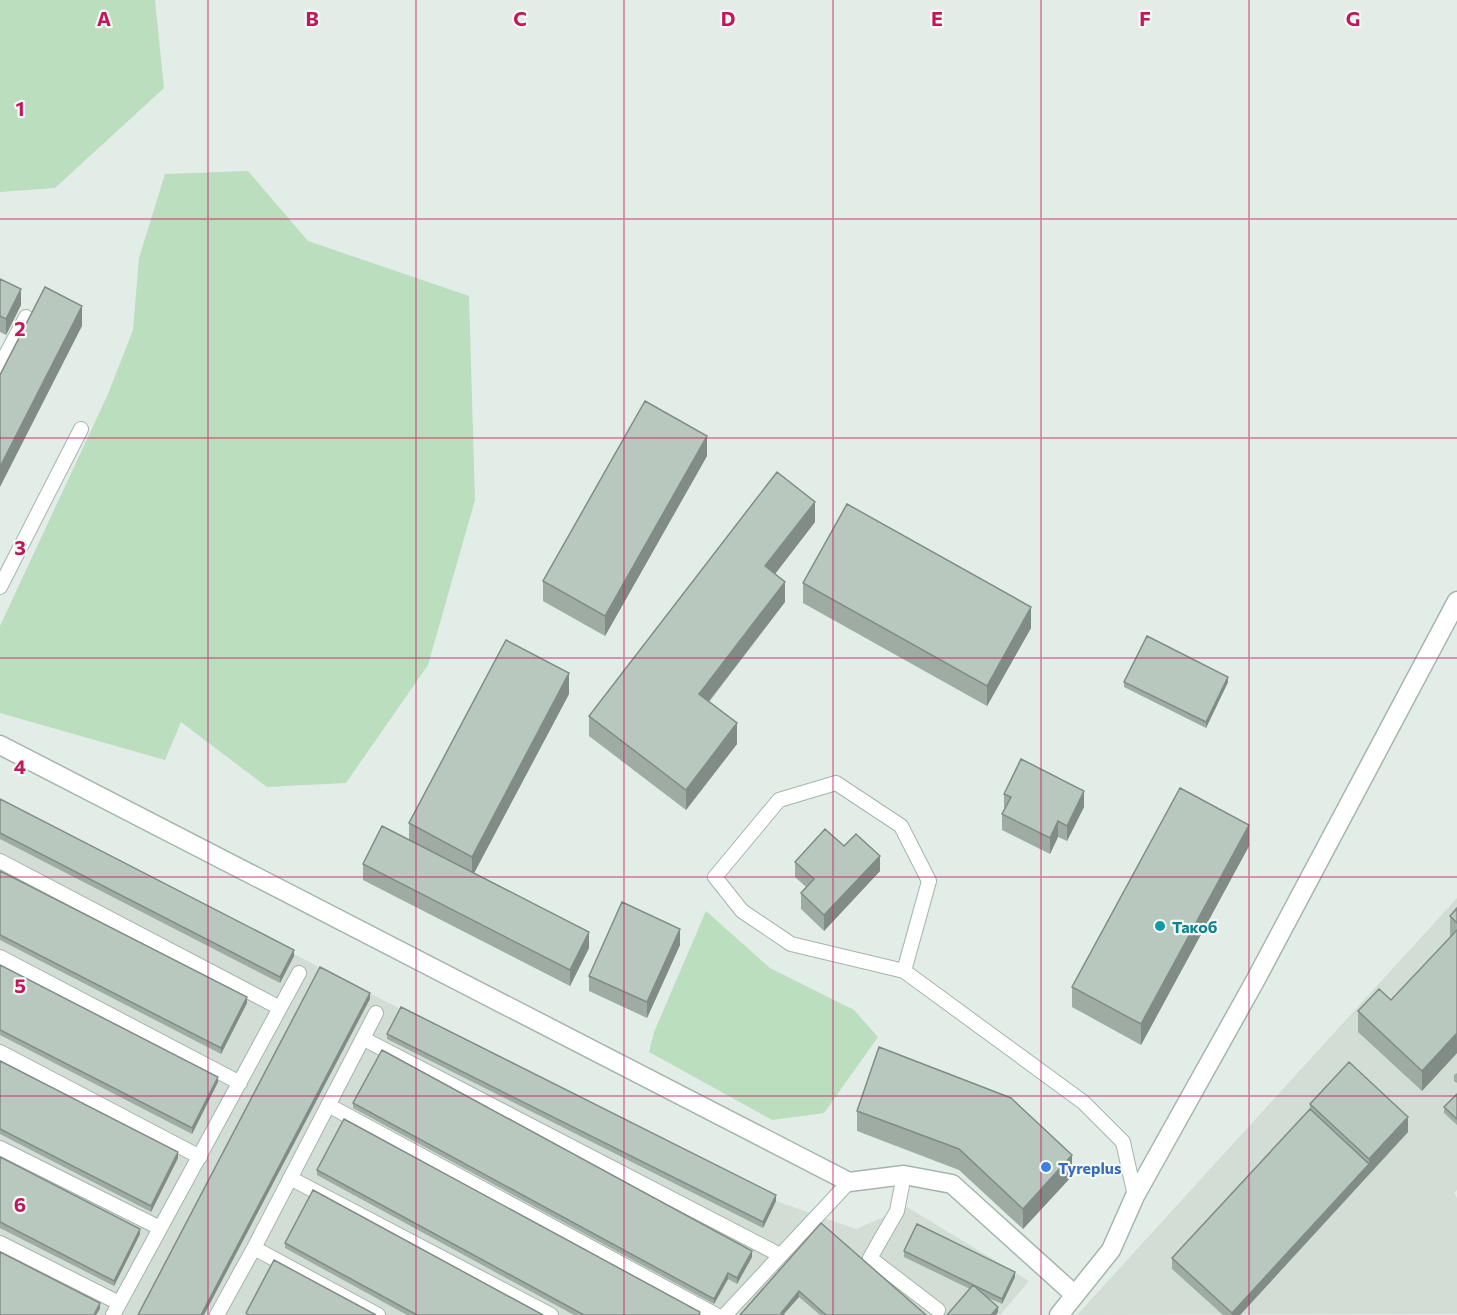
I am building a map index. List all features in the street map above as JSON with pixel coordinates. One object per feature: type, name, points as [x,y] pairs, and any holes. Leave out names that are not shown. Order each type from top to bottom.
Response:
[{"type":"street","points":[[1059,1315],[1111,1250],[1136,1196],[1256,981],[1457,601]]},
{"type":"street","points":[[0,745],[849,1182],[904,1175],[952,1184],[1075,1295]]},
{"type":"lane","points":[[0,366],[4,351],[26,317]]},
{"type":"lane","points":[[0,587],[81,429]]},
{"type":"lane","points":[[904,971],[929,881],[902,826],[836,783],[779,800],[716,877],[742,911],[791,944],[904,971],[1083,1102],[1123,1142],[1136,1196]]},
{"type":"lane","points":[[0,861],[280,1008]]},
{"type":"lane","points":[[0,957],[240,1083]]},
{"type":"lane","points":[[0,1243],[116,1309],[299,973]]},
{"type":"lane","points":[[217,1315],[376,1013]]},
{"type":"lane","points":[[364,1039],[780,1255]]},
{"type":"lane","points":[[0,1052],[200,1157]]},
{"type":"lane","points":[[328,1105],[716,1315]]},
{"type":"lane","points":[[0,1148],[160,1228]]},
{"type":"lane","points":[[904,1175],[897,1210],[870,1258],[938,1310]]},
{"type":"lane","points":[[290,1178],[551,1315]]},
{"type":"lane","points":[[725,1315],[849,1182]]},
{"type":"lane","points":[[254,1248],[378,1315]]},
{"type":"shaded area","points":[[0,801],[776,1201],[856,1229],[907,1207],[1029,1281],[1000,1315],[0,1315]]},
{"type":"shaded area","points":[[1457,898],[1457,1190],[1454,1193],[1457,1198],[1457,1314],[1077,1315]]},
{"type":"green space","points":[[0,0],[155,0],[164,88],[55,188],[0,192]]},
{"type":"green space","points":[[248,171],[308,241],[469,296],[475,500],[428,665],[346,783],[267,787],[181,722],[165,760],[0,713],[0,626],[108,394],[133,330],[139,258],[165,174]]},
{"type":"green space","points":[[706,911],[770,968],[854,1010],[878,1037],[824,1113],[772,1120],[649,1052],[654,1032]]},
{"type":"building","points":[[0,279],[21,289],[6,319],[0,316]]},
{"type":"building","points":[[45,287],[82,306],[0,467],[0,375]]},
{"type":"building","points":[[645,401],[707,436],[605,616],[543,581]]},
{"type":"building","points":[[777,472],[815,502],[765,566],[785,582],[699,694],[737,723],[686,790],[589,716]]},
{"type":"building","points":[[847,504],[1031,607],[987,686],[803,583]]},
{"type":"building","points":[[1147,636],[1228,677],[1206,722],[1124,682]]},
{"type":"building","points":[[506,640],[569,673],[472,857],[409,823]]},
{"type":"building","points":[[1021,759],[1084,791],[1067,826],[1058,821],[1050,838],[1002,814],[1011,797],[1004,794]]},
{"type":"building","name":"Такоб","points":[[1180,788],[1249,825],[1141,1024],[1072,987]]},
{"type":"building","points":[[0,799],[294,950],[280,977],[0,833]]},
{"type":"building","points":[[382,826],[589,932],[570,970],[363,864]]},
{"type":"building","points":[[825,829],[844,846],[856,834],[880,856],[824,915],[801,893],[814,879],[795,862]]},
{"type":"building","points":[[0,871],[247,997],[221,1048],[0,935]]},
{"type":"building","points":[[622,902],[680,929],[647,1002],[589,976]]},
{"type":"building","points":[[1457,908],[1457,923],[1450,916]]},
{"type":"building","points":[[1457,930],[1457,1033],[1422,1071],[1358,1011],[1379,989],[1391,1000]]},
{"type":"building","points":[[0,965],[218,1077],[192,1128],[0,1030]]},
{"type":"building","points":[[320,967],[370,993],[201,1315],[138,1315]]},
{"type":"building","points":[[401,1007],[776,1195],[763,1222],[387,1034]]},
{"type":"building","points":[[879,1047],[1011,1098],[1072,1155],[1023,1209],[959,1149],[857,1111]]},
{"type":"building","points":[[382,1050],[752,1251],[737,1278],[728,1273],[714,1299],[353,1103]]},
{"type":"building","points":[[0,1061],[178,1152],[151,1206],[0,1129]]},
{"type":"building","points":[[1349,1062],[1408,1117],[1369,1159],[1310,1104]]},
{"type":"building","points":[[1457,1094],[1457,1119],[1444,1107]]},
{"type":"building","points":[[1310,1109],[1369,1164],[1232,1313],[1172,1258]]},
{"type":"building","points":[[344,1119],[700,1312],[699,1315],[584,1315],[317,1170]]},
{"type":"building","points":[[0,1157],[140,1229],[114,1281],[0,1222]]},
{"type":"building","points":[[313,1190],[543,1315],[417,1315],[285,1243]]},
{"type":"building","points":[[821,1223],[926,1315],[826,1315],[799,1291],[781,1313],[784,1315],[740,1315]]},
{"type":"building","points":[[917,1224],[1015,1272],[1002,1299],[904,1251]]},
{"type":"building","points":[[0,1252],[100,1303],[94,1315],[0,1315]]},
{"type":"building","points":[[274,1260],[376,1315],[249,1315],[246,1313]]},
{"type":"building","points":[[973,1285],[998,1307],[991,1315],[947,1315]]},
{"type":"place","name":"Такоб","points":[[1160,926]]},
{"type":"place","name":"Tyreplus","points":[[1046,1167]]}]
